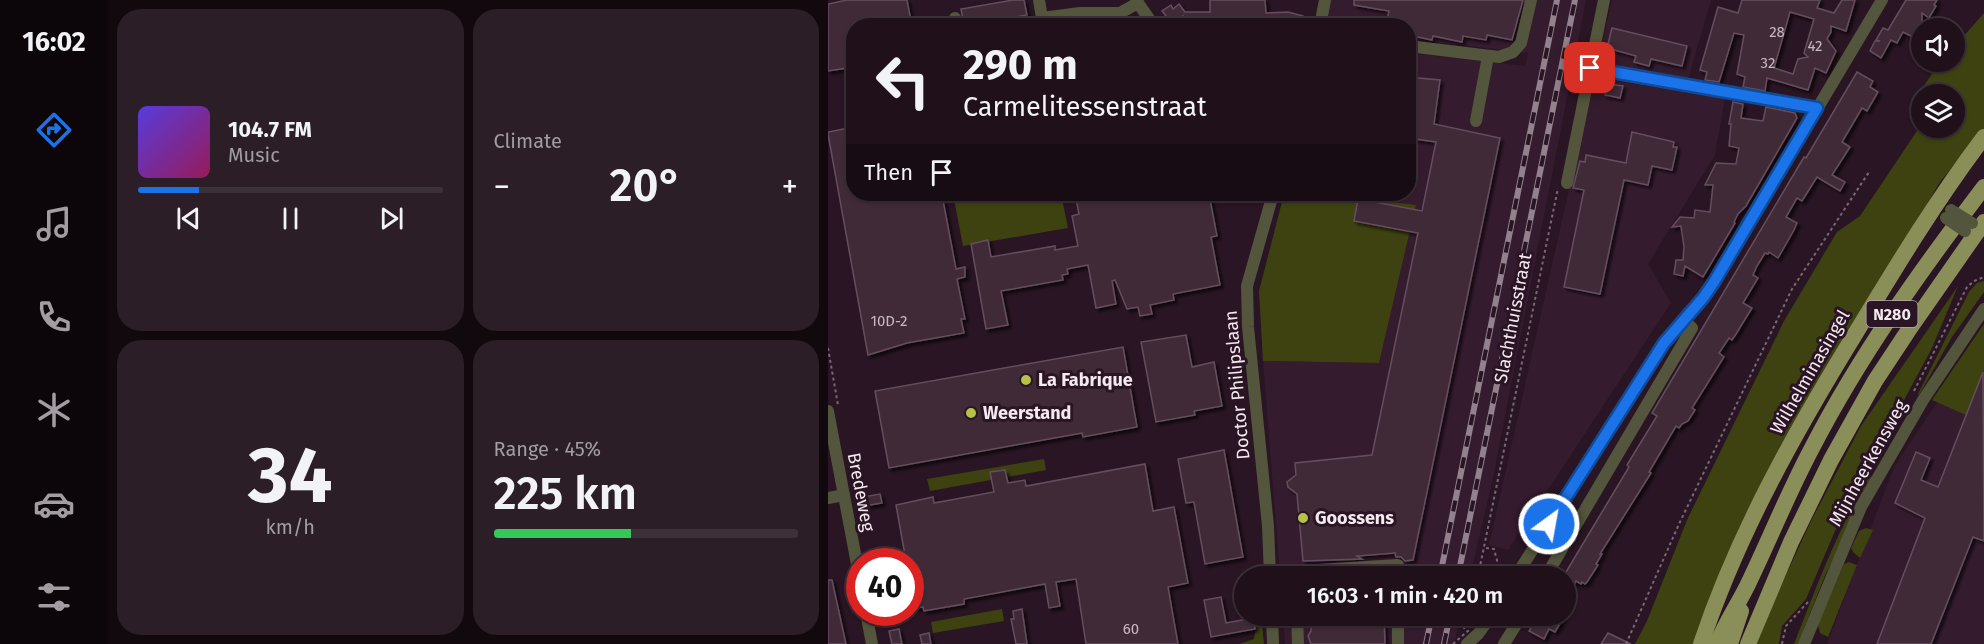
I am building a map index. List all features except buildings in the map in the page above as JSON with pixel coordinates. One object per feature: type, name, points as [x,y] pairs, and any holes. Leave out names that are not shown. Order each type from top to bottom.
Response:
[{"type":"main road","name":"Wilhelminasingel","points":[[1701,644],[1744,540],[1791,443],[1821,390],[1944,211],[1984,137]]},
{"type":"main road","name":"N280","points":[[1717,644],[1727,620],[1746,589],[1811,448],[1862,361],[1927,264],[1984,187]]},
{"type":"main road","name":"N280","points":[[1748,644],[1791,542],[1831,460],[1875,381],[1977,231]]},
{"type":"main road","name":"N280","points":[[1730,644],[1738,623],[1746,589]]},
{"type":"street","points":[[1039,0],[1042,18],[1080,13],[1120,13],[1137,2],[1148,18]]},
{"type":"street","points":[[1322,18],[1325,0]]},
{"type":"street","points":[[1416,47],[1493,56],[1513,52],[1521,43],[1531,0]]},
{"type":"street","points":[[1563,185],[1604,0]]},
{"type":"street","points":[[1522,566],[1664,343],[1714,282],[1882,0]]},
{"type":"street","points":[[1476,121],[1493,56]]},
{"type":"street","points":[[1590,68],[1817,108]]},
{"type":"street","name":"Doctor Philipslaan","points":[[1270,566],[1268,525],[1248,327],[1247,286],[1271,201]]},
{"type":"street","points":[[1944,211],[1977,231]]},
{"type":"street","name":"Mijnheerkensweg","points":[[1804,644],[1862,507],[1923,400],[1984,309]]},
{"type":"street","points":[[1552,566],[1692,328],[1684,320]]},
{"type":"street","name":"Bredeweg","points":[[828,411],[854,548]]},
{"type":"street","points":[[828,498],[843,495]]},
{"type":"street","points":[[869,626],[872,644]]},
{"type":"street","points":[[1272,626],[1273,644]]},
{"type":"street","points":[[1297,626],[1298,644]]},
{"type":"street","points":[[1398,626],[1398,644]]},
{"type":"street","points":[[1467,644],[1484,626]]},
{"type":"street","points":[[1504,644],[1515,626]]},
{"type":"path","points":[[1626,644],[1679,524],[1792,289],[1869,172]]},
{"type":"path","name":"Slachthuisstraat","points":[[1480,566],[1563,185]]},
{"type":"path","name":"Mijnheerkensweg","points":[[1913,393],[1967,287],[1974,280],[1984,277]]},
{"type":"path","points":[[1485,548],[1494,549],[1498,566]]},
{"type":"path","points":[[1782,644],[1786,626],[1808,603]]},
{"type":"path","points":[[1453,644],[1469,630]]},
{"type":"shaded area","points":[[1329,0],[1586,0],[1492,483],[1472,566],[1279,566],[1263,361],[1379,363],[1416,205],[1385,201],[1416,201],[1416,54],[1525,66],[1528,53],[1416,40],[1416,18],[1329,18],[1326,12]]},
{"type":"shaded area","points":[[1612,0],[1711,0],[1688,80],[1608,64],[1600,53]]},
{"type":"shaded area","points":[[1594,78],[1725,98],[1715,155],[1648,264],[1671,303],[1508,550],[1489,545]]},
{"type":"shaded area","points":[[1984,332],[1984,644],[1827,644],[1894,467]]},
{"type":"shaded area","points":[[1284,626],[1458,626],[1454,644],[1285,644]]},
{"type":"green space","points":[[1984,13],[1984,129],[1940,182],[1784,446],[1695,644],[1635,644],[1647,621],[1687,520],[1784,321],[1837,232],[1860,216],[1912,138],[1965,138],[1965,84],[1925,84],[1933,72],[1965,72],[1965,35]]},
{"type":"green space","points":[[954,201],[1062,201],[1068,228],[963,246]]},
{"type":"green space","points":[[1282,201],[1385,201],[1416,205],[1379,363],[1263,361],[1259,291]]},
{"type":"green space","points":[[1984,281],[1984,292],[1952,337],[1919,395],[1969,292],[1977,283]]},
{"type":"green space","points":[[1958,286],[1932,348],[1874,456],[1867,452],[1857,468],[1865,473],[1835,531],[1806,599],[1782,626],[1779,644],[1754,644],[1811,521],[1861,426]]},
{"type":"green space","points":[[1984,324],[1984,370],[1966,415],[1932,400]]},
{"type":"green space","points":[[1044,459],[1046,470],[930,491],[927,479]]},
{"type":"green space","points":[[1871,476],[1873,477],[1824,578],[1798,644],[1794,644],[1833,547],[1858,495]]},
{"type":"green space","points":[[1866,528],[1873,530],[1860,558],[1851,548],[1859,531]]},
{"type":"green space","points":[[1849,562],[1857,565],[1828,637],[1820,633],[1818,625],[1844,564]]},
{"type":"green space","points":[[1002,609],[1004,621],[933,633],[931,622]]},
{"type":"green space","points":[[1256,626],[1262,626],[1264,644],[1239,644],[1254,639]]},
{"type":"railway","points":[[1442,566],[1557,0]]},
{"type":"railway","points":[[1460,566],[1575,0]]},
{"type":"railway","points":[[1426,644],[1430,626]]},
{"type":"railway","points":[[1444,644],[1448,626]]},
{"type":"place","name":"La Fabrique","points":[[1026,380]]},
{"type":"place","name":"Weerstand","points":[[971,413]]},
{"type":"place","name":"Goossens","points":[[1303,518]]},
{"type":"route","points":[[1549,524],[1664,343],[1714,282],[1817,108],[1590,68]]}]
